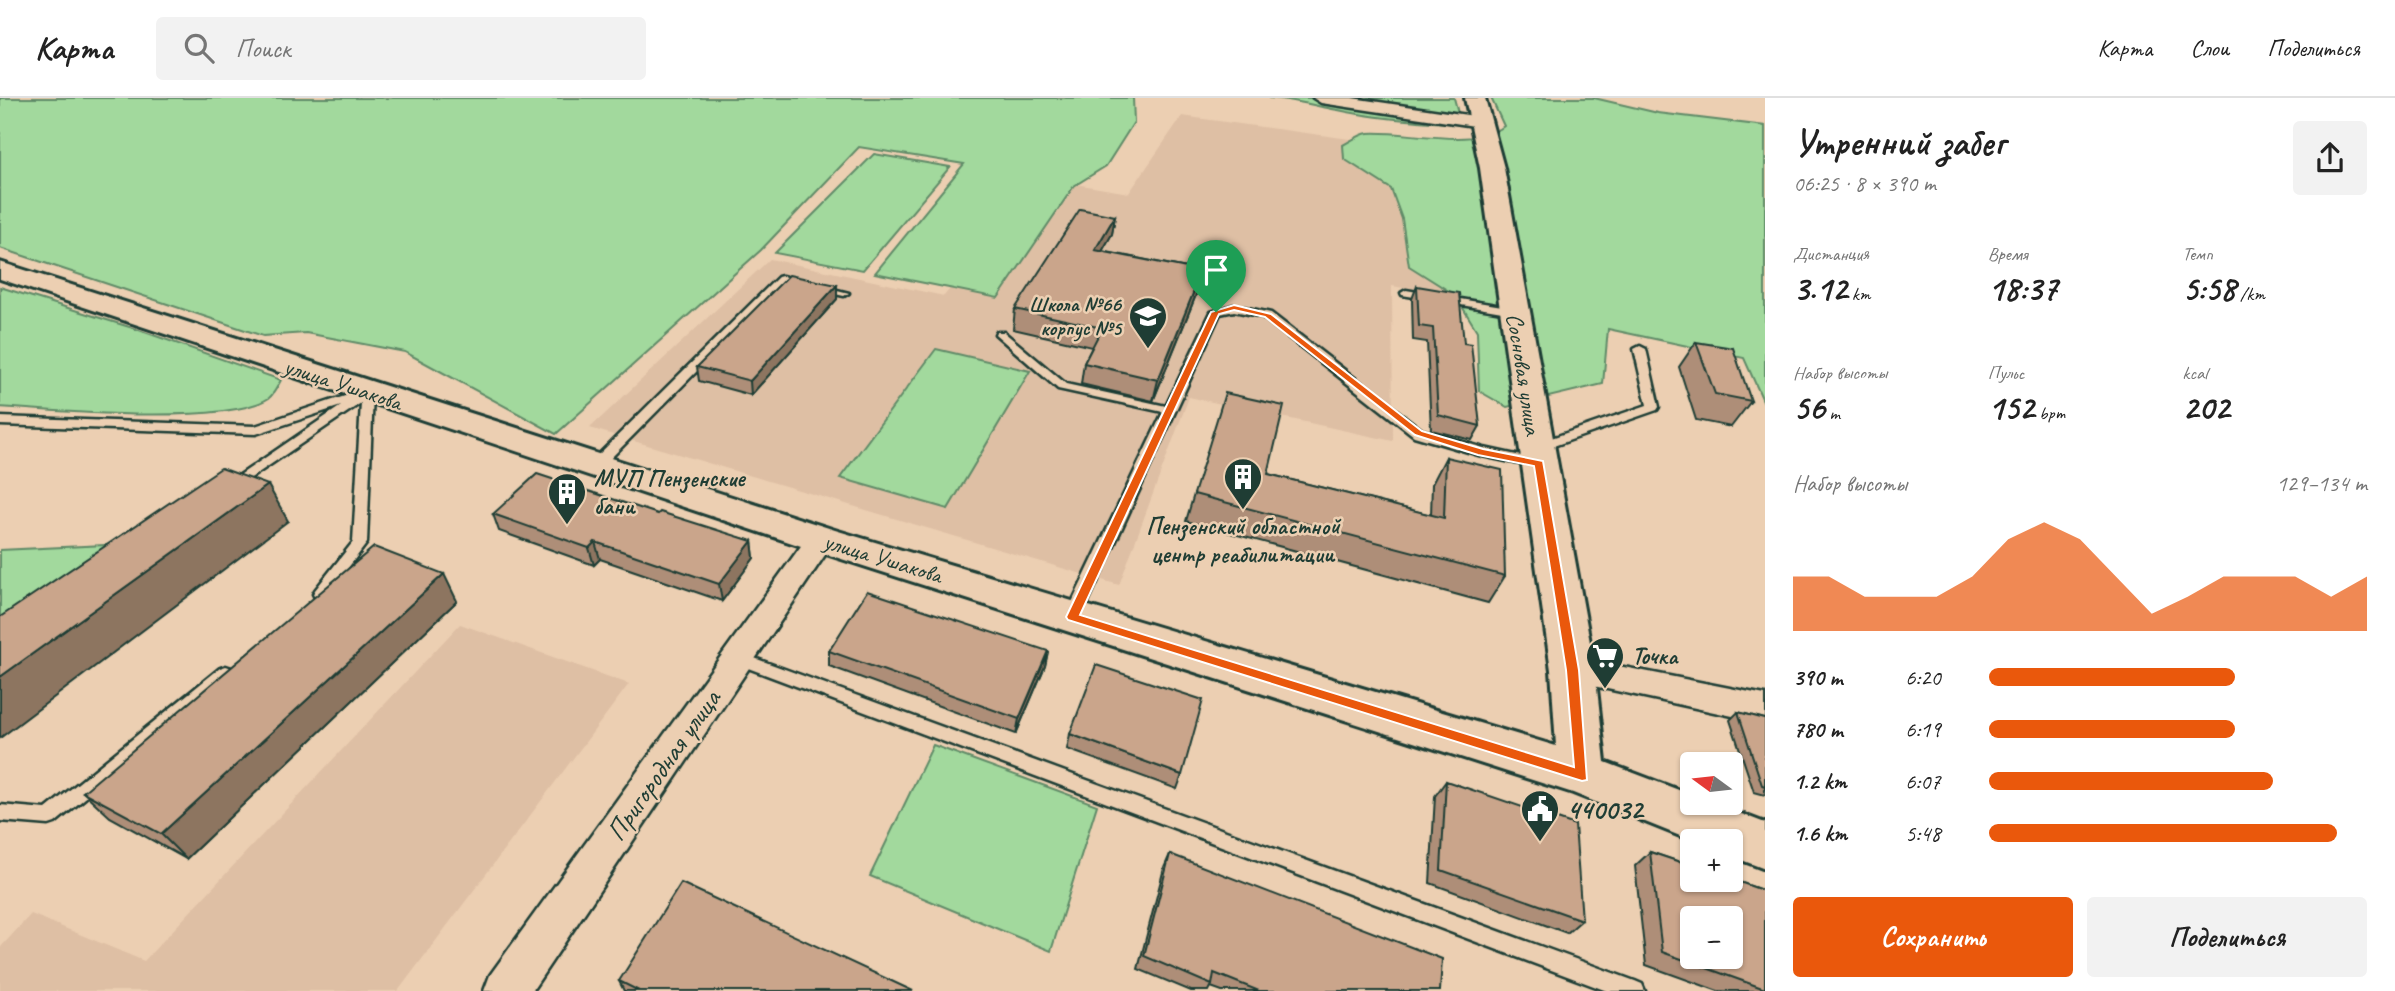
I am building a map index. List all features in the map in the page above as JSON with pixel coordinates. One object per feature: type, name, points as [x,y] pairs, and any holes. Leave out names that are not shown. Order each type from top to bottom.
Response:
[{"type":"main road","name":"Сосновая улица","points":[[1478,110],[1492,168],[1573,670],[1582,775]]},
{"type":"main road","name":"улица Ушакова","points":[[0,270],[367,393],[821,539],[1582,775],[1765,846]]},
{"type":"street","points":[[1321,98],[1478,110]]},
{"type":"street","name":"Пригородная улица","points":[[506,991],[821,539]]},
{"type":"street","points":[[1573,670],[1765,709]]},
{"type":"lane","points":[[595,466],[782,279],[844,293]]},
{"type":"lane","points":[[1406,293],[1514,311]]},
{"type":"lane","points":[[1073,617],[1216,312],[1234,308],[1268,316],[1418,433],[1482,452],[1538,456],[1653,407],[1640,349]]},
{"type":"lane","points":[[1000,334],[1062,387],[1170,410]]},
{"type":"lane","points":[[0,421],[256,430],[367,393]]},
{"type":"lane","points":[[219,496],[367,393]]},
{"type":"lane","points":[[307,605],[328,588],[360,543],[367,393]]},
{"type":"lane","points":[[0,813],[49,817],[242,658]]},
{"type":"lane","points":[[738,658],[1635,991]]},
{"type":"shaded area","name":"Школа №66 корпус №5","points":[[1182,116],[1474,156],[1490,303],[1392,286],[1393,441],[1189,397],[1119,585],[590,428],[770,259],[944,296],[1039,178],[1129,193]]},
{"type":"shaded area","points":[[460,624],[629,684],[398,991],[0,991],[0,948],[31,914],[144,961]]},
{"type":"green space","points":[[0,98],[1133,98],[1134,122],[1106,166],[1074,186],[998,298],[875,273],[964,164],[859,147],[761,250],[556,434],[405,352],[306,333],[263,336],[0,248]]},
{"type":"green space","points":[[1269,98],[1454,98],[1461,124],[1368,116]]},
{"type":"green space","points":[[1491,98],[1594,98],[1658,113],[1765,126],[1765,405],[1744,358],[1608,329],[1603,384],[1507,407],[1479,391],[1477,331],[1455,295],[1409,266],[1402,219],[1391,189],[1344,159],[1343,145],[1368,133],[1458,138],[1491,133],[1504,126]]},
{"type":"green space","points":[[874,154],[950,167],[863,270],[775,253]]},
{"type":"green space","points":[[0,287],[136,329],[281,380],[269,398],[248,407],[217,412],[139,414],[0,407]]},
{"type":"green space","points":[[936,349],[1030,371],[948,509],[840,478]]},
{"type":"green space","points":[[128,544],[0,632],[0,550]]},
{"type":"green space","points":[[933,745],[1097,805],[1051,951],[870,876]]},
{"type":"building","name":"Школа №66 корпус №5","points":[[1080,209],[1115,216],[1095,250],[1202,271],[1158,380],[1084,363],[1102,328],[1015,309]]},
{"type":"building","points":[[789,275],[837,285],[750,381],[697,367]]},
{"type":"building","points":[[1417,286],[1459,293],[1464,343],[1471,344],[1480,426],[1438,415],[1433,328],[1419,326]]},
{"type":"building","points":[[1696,342],[1733,348],[1751,401],[1715,394]]},
{"type":"building","points":[[1225,393],[1284,406],[1268,474],[1444,518],[1446,457],[1502,470],[1505,576],[1194,494]]},
{"type":"building","points":[[221,468],[268,485],[0,677],[0,617]]},
{"type":"building","points":[[537,474],[658,514],[660,512],[752,541],[719,584],[595,542],[589,548],[493,514]]},
{"type":"building","points":[[374,547],[444,574],[161,834],[83,792]]},
{"type":"building","points":[[867,591],[1048,651],[1019,719],[829,651]]},
{"type":"building","points":[[1096,665],[1203,700],[1182,775],[1070,734]]},
{"type":"building","points":[[1738,712],[1765,719],[1765,786],[1762,785]]},
{"type":"building","points":[[1446,781],[1575,825],[1582,920],[1441,870]]},
{"type":"building","points":[[1650,852],[1680,862],[1680,892],[1743,892],[1743,883],[1765,891],[1765,989],[1709,969],[1743,969],[1743,906],[1680,906],[1680,958],[1662,952]]},
{"type":"building","points":[[1170,854],[1442,959],[1440,991],[1259,991],[1214,973],[1212,985],[1144,956]]},
{"type":"building","points":[[681,883],[913,991],[639,991],[619,981]]},
{"type":"place","name":"Школа №66 корпус №5","points":[[1148,350]]},
{"type":"place","name":"Пензенский областной центр реабилитации","points":[[1243,511]]},
{"type":"place","name":"МУП Пензенские бани","points":[[567,526]]},
{"type":"place","name":"Точка","points":[[1605,690]]},
{"type":"place","name":"440032","points":[[1540,843]]},
{"type":"route","points":[[1234,308],[1268,316],[1418,433],[1482,452],[1539,464],[1573,670],[1582,775],[1073,617],[1216,312],[1234,308]]}]
